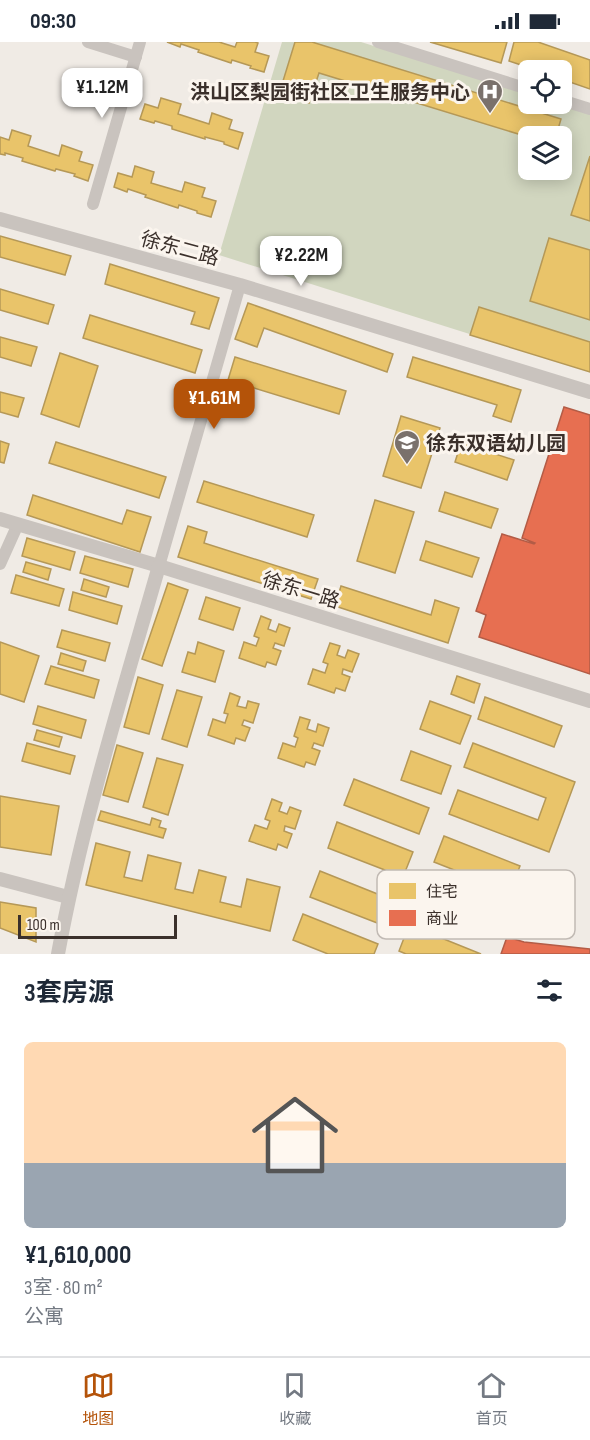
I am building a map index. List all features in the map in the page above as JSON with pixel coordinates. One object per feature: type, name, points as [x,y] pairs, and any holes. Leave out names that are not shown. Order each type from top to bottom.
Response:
[{"type":"street","points":[[88,42],[136,57]]},
{"type":"street","points":[[93,204],[140,42]]},
{"type":"street","points":[[378,42],[518,86]]},
{"type":"street","points":[[572,103],[590,109]]},
{"type":"street","name":"徐东二路","points":[[0,219],[240,285],[590,392]]},
{"type":"street","points":[[58,954],[68,897],[93,796],[240,285]]},
{"type":"street","name":"徐东一路","points":[[0,519],[159,566],[590,701]]},
{"type":"street","points":[[0,564],[18,524]]},
{"type":"street","points":[[0,879],[68,897]]},
{"type":"green space","points":[[282,42],[361,42],[518,91],[518,114],[572,114],[572,108],[590,113],[590,372],[219,255]]},
{"type":"building: 住宅","points":[[167,42],[219,42],[235,47],[237,42],[255,42],[258,43],[255,52],[269,56],[264,72],[232,60],[231,63],[198,52],[199,50],[181,44],[180,47]]},
{"type":"building: 住宅","points":[[295,42],[312,42],[518,106],[518,114],[545,114],[561,119],[559,126],[518,126],[518,134],[319,73],[309,103],[279,94]]},
{"type":"building: 住宅","points":[[430,42],[507,42],[501,63]]},
{"type":"building: 住宅","points":[[514,42],[538,42],[590,60],[590,89],[572,83],[572,60],[518,60],[518,64],[509,61]]},
{"type":"building: 住宅","points":[[161,98],[181,104],[178,114],[209,124],[212,113],[232,120],[229,129],[243,133],[238,149],[224,142],[172,129],[172,126],[140,119],[145,104],[158,108]]},
{"type":"building: 住宅","points":[[12,130],[31,136],[28,146],[59,156],[62,145],[82,152],[79,161],[93,165],[88,181],[74,176],[75,174],[56,169],[55,171],[22,161],[23,158],[5,153],[5,155],[0,154],[0,137],[9,140]]},
{"type":"building: 住宅","points":[[590,156],[590,221],[571,215]]},
{"type":"building: 住宅","points":[[135,166],[154,172],[151,183],[182,192],[185,182],[205,188],[202,197],[216,201],[211,217],[179,205],[178,208],[145,197],[146,195],[128,189],[127,192],[114,187],[118,173],[132,177]]},
{"type":"building: 住宅","points":[[0,236],[71,256],[65,275],[0,257]]},
{"type":"building: 住宅","points":[[549,238],[590,250],[590,320],[530,301]]},
{"type":"building: 住宅","points":[[110,264],[219,298],[209,329],[191,324],[195,312],[105,284]]},
{"type":"building: 住宅","points":[[0,289],[54,305],[48,324],[0,310]]},
{"type":"building: 住宅","points":[[248,303],[393,354],[387,372],[264,328],[257,347],[235,339]]},
{"type":"building: 住宅","points":[[479,307],[590,342],[590,372],[470,335]]},
{"type":"building: 住宅","points":[[90,315],[202,350],[195,373],[83,338]]},
{"type":"building: 住宅","points":[[0,337],[37,347],[31,366],[0,357]]},
{"type":"building: 住宅","points":[[60,353],[98,366],[79,427],[41,414]]},
{"type":"building: 住宅","points":[[235,357],[346,391],[339,414],[228,380]]},
{"type":"building: 住宅","points":[[413,357],[521,390],[511,422],[493,416],[497,405],[407,377]]},
{"type":"building: 住宅","points":[[0,392],[24,398],[18,417],[0,412]]},
{"type":"building: 住宅","points":[[401,416],[440,428],[421,488],[383,476]]},
{"type":"building: 住宅","points":[[0,441],[9,444],[4,463],[0,462]]},
{"type":"building: 住宅","points":[[56,442],[166,477],[159,498],[49,463]]},
{"type":"building: 住宅","points":[[461,443],[514,460],[507,480],[455,462]]},
{"type":"building: 住宅","points":[[204,481],[314,515],[307,537],[197,502]]},
{"type":"building: 住宅","points":[[445,492],[498,509],[491,528],[439,511]]},
{"type":"building: 住宅","points":[[33,495],[122,524],[127,510],[151,517],[140,552],[27,515]]},
{"type":"building: 住宅","points":[[375,500],[414,512],[395,573],[357,561]]},
{"type":"building: 住宅","points":[[188,526],[207,532],[204,543],[318,579],[311,599],[178,557]]},
{"type":"building: 住宅","points":[[27,538],[75,552],[70,570],[22,556]]},
{"type":"building: 住宅","points":[[426,541],[479,558],[472,577],[420,560]]},
{"type":"building: 住宅","points":[[85,556],[133,569],[128,587],[80,573]]},
{"type":"building: 住宅","points":[[26,562],[51,569],[48,580],[23,572]]},
{"type":"building: 住宅","points":[[16,575],[64,589],[59,606],[11,593]]},
{"type":"building: 住宅","points":[[84,579],[109,587],[106,597],[81,590]]},
{"type":"building: 住宅","points":[[168,583],[188,590],[162,666],[142,659]]},
{"type":"building: 住宅","points":[[341,586],[431,615],[435,600],[459,608],[448,643],[335,606]]},
{"type":"building: 住宅","points":[[73,592],[122,606],[117,624],[69,610]]},
{"type":"building: 住宅","points":[[206,597],[240,608],[233,630],[199,619]]},
{"type":"building: 住宅","points":[[261,616],[271,620],[268,629],[276,632],[279,624],[290,628],[284,646],[275,643],[273,648],[281,651],[276,665],[267,662],[265,667],[239,658],[244,642],[256,646],[259,638],[254,636]]},
{"type":"building: 住宅","points":[[62,630],[110,643],[105,661],[57,647]]},
{"type":"building: 住宅","points":[[0,642],[39,656],[24,702],[0,694]]},
{"type":"building: 住宅","points":[[198,642],[224,651],[215,682],[182,672],[188,652],[195,654]]},
{"type":"building: 住宅","points":[[330,643],[340,646],[337,655],[345,658],[348,650],[359,654],[352,672],[343,669],[342,674],[350,677],[345,691],[336,688],[334,693],[308,684],[313,669],[325,673],[328,664],[323,662]]},
{"type":"building: 住宅","points":[[61,653],[86,661],[83,671],[58,664]]},
{"type":"building: 住宅","points":[[51,666],[99,680],[94,698],[45,684]]},
{"type":"building: 住宅","points":[[457,676],[480,684],[474,703],[451,694]]},
{"type":"building: 住宅","points":[[138,677],[163,685],[149,734],[124,727]]},
{"type":"building: 住宅","points":[[177,690],[202,697],[187,747],[162,739]]},
{"type":"building: 住宅","points":[[230,693],[240,697],[237,706],[246,708],[248,701],[259,704],[253,723],[244,720],[242,725],[250,728],[245,741],[236,738],[234,744],[208,735],[213,719],[225,723],[228,714],[224,713]]},
{"type":"building: 住宅","points":[[485,697],[562,726],[554,747],[478,719]]},
{"type":"building: 住宅","points":[[430,701],[471,716],[460,744],[420,729]]},
{"type":"building: 住宅","points":[[38,706],[86,720],[81,738],[33,724]]},
{"type":"building: 住宅","points":[[300,717],[310,720],[307,729],[316,732],[318,724],[329,728],[323,746],[314,743],[312,748],[320,751],[315,765],[306,762],[304,767],[278,758],[283,743],[295,747],[298,738],[294,736]]},
{"type":"building: 住宅","points":[[37,730],[62,737],[59,747],[34,740]]},
{"type":"building: 住宅","points":[[27,743],[75,756],[70,774],[22,761]]},
{"type":"building: 住宅","points":[[473,743],[575,782],[549,852],[449,814],[458,790],[538,820],[546,798],[464,767]]},
{"type":"building: 住宅","points":[[117,745],[143,753],[128,802],[103,795]]},
{"type":"building: 住宅","points":[[411,751],[451,766],[441,794],[401,780]]},
{"type":"building: 住宅","points":[[157,758],[183,765],[168,815],[143,807]]},
{"type":"building: 住宅","points":[[354,779],[429,808],[419,834],[344,805]]},
{"type":"building: 住宅","points":[[0,796],[59,806],[51,855],[0,847]]},
{"type":"building: 住宅","points":[[272,799],[282,803],[279,811],[287,814],[290,807],[301,811],[295,829],[285,826],[284,831],[292,834],[287,848],[278,844],[276,850],[249,841],[255,825],[267,829],[270,821],[265,819]]},
{"type":"building: 住宅","points":[[101,811],[150,825],[152,818],[161,821],[159,827],[166,829],[163,838],[98,820]]},
{"type":"building: 住宅","points":[[337,822],[413,852],[406,870],[385,870],[328,848]]},
{"type":"building: 住宅","points":[[444,836],[520,866],[518,870],[454,870],[434,862]]},
{"type":"building: 住宅","points":[[96,843],[130,852],[124,877],[142,881],[148,855],[181,863],[175,889],[193,893],[199,870],[226,877],[220,902],[241,907],[247,879],[280,887],[270,931],[86,885]]},
{"type":"building: 住宅","points":[[320,871],[377,894],[377,923],[310,897]]},
{"type":"building: 住宅","points":[[0,902],[36,908],[36,942],[0,928]]},
{"type":"building: 住宅","points":[[303,914],[378,944],[374,954],[328,954],[293,940]]},
{"type":"building: 住宅","points":[[404,939],[444,939],[481,954],[406,954],[399,951]]},
{"type":"building: 商业","points":[[564,407],[590,415],[590,674],[479,637],[486,615],[476,611],[502,534],[535,543],[522,538]]},
{"type":"building: 商业","points":[[506,939],[590,949],[590,954],[501,954]]},
{"type":"place","name":"洪山区梨园街社区卫生服务中心","points":[[490,115]]},
{"type":"place","name":"徐东双语幼儿园","points":[[407,466]]}]
